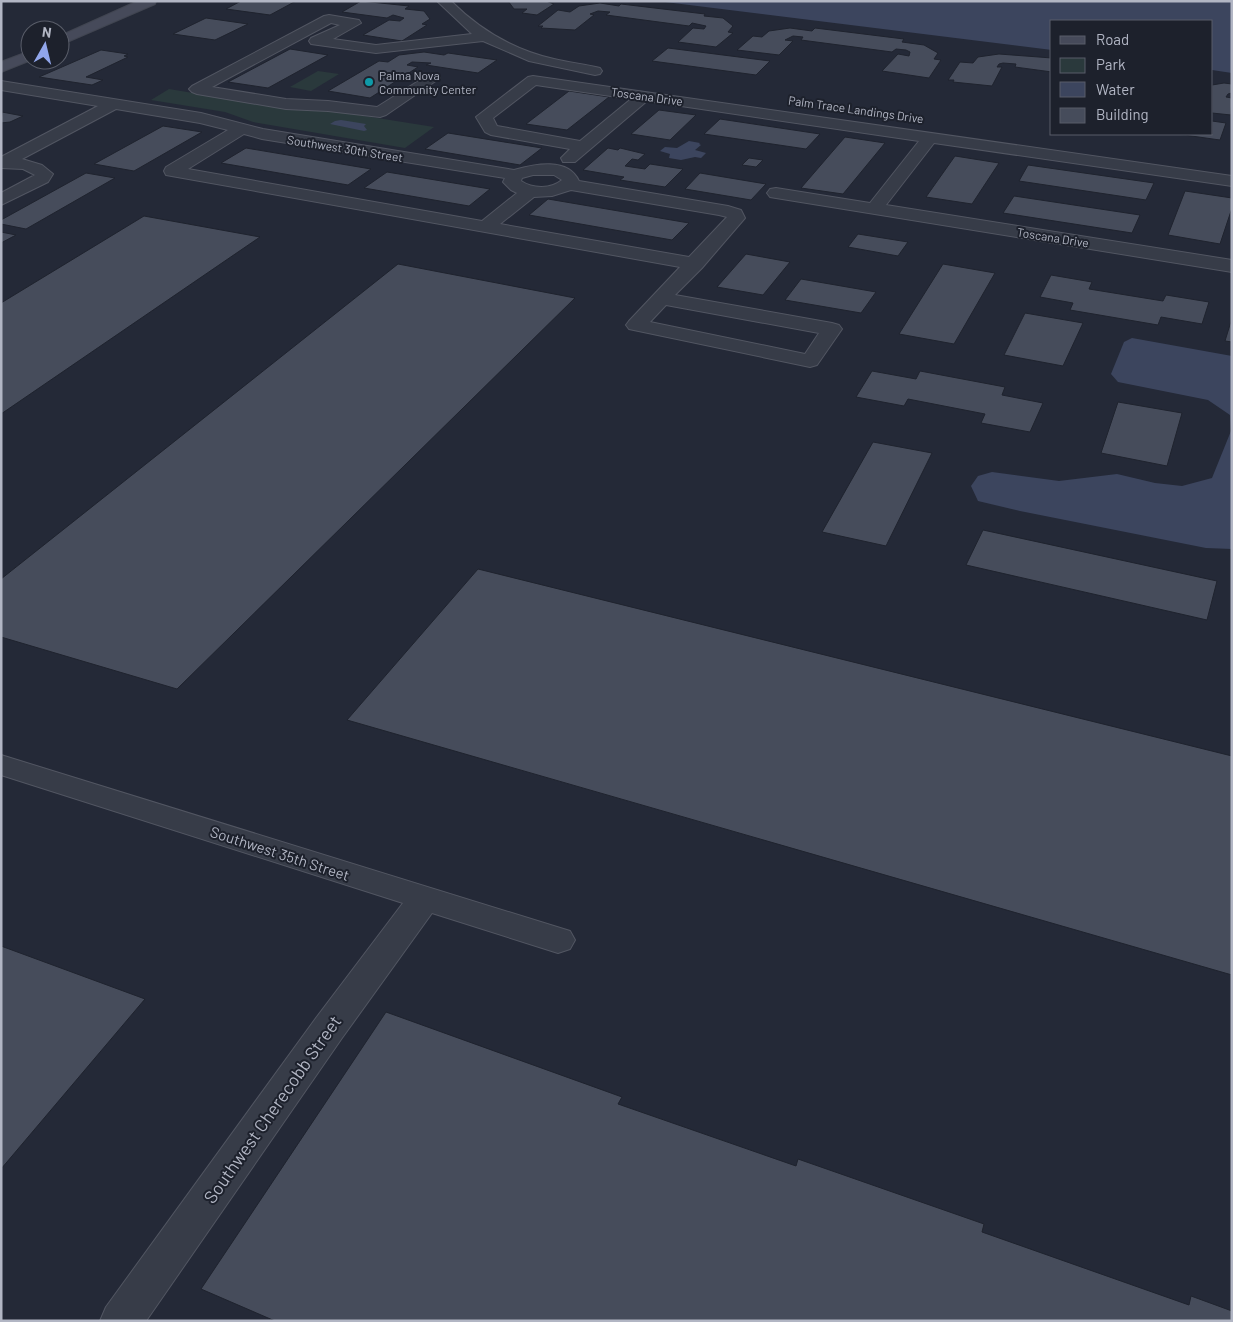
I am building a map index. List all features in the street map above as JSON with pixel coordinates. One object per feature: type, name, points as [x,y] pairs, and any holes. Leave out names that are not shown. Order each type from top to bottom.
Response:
[{"type":"main road","points":[[70,37],[150,1]]},
{"type":"main road","points":[[1,68],[20,59]]},
{"type":"street","points":[[443,1],[464,21],[486,37],[535,58],[609,74]]},
{"type":"street","points":[[318,42],[354,23],[329,19],[197,90],[286,104],[328,106],[380,112],[433,78]]},
{"type":"street","points":[[294,38],[376,49],[486,37]]},
{"type":"street","name":"Toscana Drive","points":[[583,146],[497,132],[488,125],[484,117],[533,80],[1232,181]]},
{"type":"street","name":"Southwest 30th Street","points":[[1,85],[109,107],[138,115],[176,113],[241,130],[516,175]]},
{"type":"street","name":"Southwest 30th Street","points":[[1,94],[109,107]]},
{"type":"street","points":[[554,170],[644,96]]},
{"type":"street","points":[[3,162],[109,107]]},
{"type":"street","points":[[77,124],[88,138]]},
{"type":"street","points":[[241,130],[172,171],[695,264]]},
{"type":"street","points":[[874,209],[930,138]]},
{"type":"street","points":[[36,146],[47,164]]},
{"type":"street","points":[[3,162],[47,164]]},
{"type":"street","points":[[1,200],[47,164]]},
{"type":"street","points":[[569,184],[571,180],[569,176],[554,170],[532,170],[516,175],[512,182],[515,186],[530,191],[548,191],[569,184],[722,210],[735,214],[736,218],[695,264],[662,298],[636,325],[810,361],[832,329],[662,298]]},
{"type":"street","points":[[485,227],[530,191]]},
{"type":"street","name":"Toscana Drive","points":[[776,193],[1232,266]]},
{"type":"street","name":"Southwest 35th Street","points":[[1,765],[558,940]]},
{"type":"street","name":"Southwest Cherecobb Street","points":[[121,1321],[329,1028],[424,898]]},
{"type":"green space","points":[[318,71],[339,74],[311,91],[290,87]]},
{"type":"green space","points":[[169,89],[288,109],[327,110],[434,127],[405,148],[253,122],[225,112],[151,100]]},
{"type":"water","points":[[657,1],[1232,1],[1232,73],[1213,70],[1213,20],[1050,20],[1050,50]]},
{"type":"water","points":[[341,120],[366,124],[364,126],[367,130],[330,124]]},
{"type":"water","points":[[689,141],[700,143],[701,145],[695,150],[706,153],[701,158],[695,157],[681,160],[669,158],[670,154],[660,151],[665,147],[677,148]]},
{"type":"water","points":[[1132,338],[1232,356],[1232,549],[1206,548],[978,501],[971,486],[978,476],[992,472],[1059,481],[1117,474],[1155,483],[1182,486],[1212,478],[1231,431],[1230,415],[1208,400],[1118,382],[1111,374],[1124,342]]},
{"type":"building","points":[[241,1],[296,1],[270,15],[226,9]]},
{"type":"building","points":[[361,1],[409,6],[405,9],[424,11],[430,19],[422,24],[427,25],[402,41],[363,35],[389,20],[400,21],[404,18],[393,15],[387,18],[342,12]]},
{"type":"building","points":[[508,1],[546,1],[554,4],[537,15],[522,13],[527,9],[514,9]]},
{"type":"building","points":[[600,3],[705,14],[704,16],[723,18],[733,26],[728,32],[733,33],[716,47],[678,42],[693,28],[704,29],[706,26],[692,23],[689,26],[606,15],[610,12],[598,11],[590,14],[594,15],[575,30],[541,28],[543,26],[538,26],[558,10],[570,12],[579,6]]},
{"type":"building","points":[[206,18],[248,24],[215,40],[173,34]]},
{"type":"building","points":[[790,28],[812,31],[815,28],[904,39],[902,42],[924,45],[938,53],[934,59],[941,60],[929,78],[882,71],[898,54],[909,56],[910,52],[906,50],[896,49],[892,52],[801,40],[803,37],[793,36],[785,40],[793,41],[779,55],[737,50],[753,36],[762,37],[769,31]]},
{"type":"building","points":[[668,48],[770,61],[756,75],[652,61]]},
{"type":"building","points":[[290,49],[328,55],[268,88],[228,82]]},
{"type":"building","points":[[101,50],[128,54],[124,56],[128,57],[86,77],[103,80],[92,85],[39,77],[55,70],[70,70],[70,64]]},
{"type":"building","name":"Palma Nova Community Center","points":[[424,52],[444,55],[448,53],[497,60],[478,73],[426,65],[431,63],[412,62],[407,65],[418,67],[370,98],[328,91],[379,61],[388,62],[399,55]]},
{"type":"building","points":[[999,54],[1050,58],[1050,72],[1015,67],[1016,64],[1003,63],[997,67],[1002,67],[992,86],[948,80],[960,62],[973,63],[978,57]]},
{"type":"building","points":[[1232,84],[1232,93],[1226,97],[1232,98],[1231,115],[1213,113],[1213,85]]},
{"type":"building","points":[[569,91],[609,97],[567,130],[526,124]]},
{"type":"building","points":[[659,110],[696,115],[670,140],[631,134]]},
{"type":"building","points":[[2,112],[23,116],[10,122],[1,123]]},
{"type":"building","points":[[720,119],[820,134],[806,149],[704,134]]},
{"type":"building","points":[[1213,121],[1226,123],[1220,140],[1184,135],[1213,135]]},
{"type":"building","points":[[163,126],[202,132],[134,171],[94,164]]},
{"type":"building","points":[[448,133],[542,148],[520,165],[425,149]]},
{"type":"building","points":[[845,137],[885,143],[843,194],[801,188]]},
{"type":"building","points":[[246,148],[371,169],[348,185],[221,163]]},
{"type":"building","points":[[608,148],[618,150],[620,148],[645,154],[638,160],[632,159],[625,166],[645,169],[650,164],[683,169],[665,187],[620,180],[624,177],[583,170]]},
{"type":"building","points":[[955,156],[999,163],[972,204],[926,197]]},
{"type":"building","points":[[749,158],[763,160],[756,167],[742,165]]},
{"type":"building","points":[[1028,165],[1154,183],[1146,200],[1019,181]]},
{"type":"building","points":[[387,172],[490,189],[469,206],[364,188]]},
{"type":"building","points":[[86,173],[115,178],[26,229],[1,224],[1,220]]},
{"type":"building","points":[[700,173],[766,184],[751,200],[685,189]]},
{"type":"building","points":[[1185,191],[1232,198],[1232,208],[1220,244],[1168,235]]},
{"type":"building","points":[[1014,196],[1140,215],[1132,233],[1003,213]]},
{"type":"building","points":[[548,199],[689,223],[672,240],[529,215]]},
{"type":"building","points":[[144,216],[260,237],[1,414],[1,303]]},
{"type":"building","points":[[1,232],[16,235],[1,243]]},
{"type":"building","points":[[858,234],[908,242],[898,256],[848,247]]},
{"type":"building","points":[[746,254],[790,262],[763,295],[717,287]]},
{"type":"building","points":[[398,264],[575,298],[177,689],[1,637],[1,579]]},
{"type":"building","points":[[943,264],[995,273],[954,344],[899,334]]},
{"type":"building","points":[[1051,275],[1092,282],[1089,289],[1163,301],[1166,295],[1209,302],[1202,324],[1161,317],[1158,325],[1070,310],[1073,303],[1040,297]]},
{"type":"building","points":[[801,279],[876,292],[861,313],[785,300]]},
{"type":"building","points":[[1025,313],[1083,323],[1063,366],[1004,355]]},
{"type":"building","points":[[1232,318],[1232,342],[1225,341]]},
{"type":"building","points":[[872,371],[916,379],[920,371],[1005,387],[1002,395],[1043,403],[1030,432],[981,423],[985,414],[908,399],[904,406],[856,397]]},
{"type":"building","points":[[1118,402],[1182,413],[1167,466],[1101,453]]},
{"type":"building","points":[[873,442],[932,453],[886,546],[822,532]]},
{"type":"building","points":[[983,530],[1217,581],[1207,620],[966,565]]},
{"type":"building","points":[[478,569],[1232,756],[1232,975],[347,720]]},
{"type":"building","points":[[1,946],[145,999],[1,1169]]},
{"type":"building","points":[[386,1012],[622,1097],[618,1104],[796,1166],[798,1159],[984,1224],[982,1232],[1189,1305],[1191,1296],[1232,1311],[1232,1321],[275,1321],[201,1289]]},
{"type":"place","name":"Palma Nova Community Center","points":[[369,82]]}]
